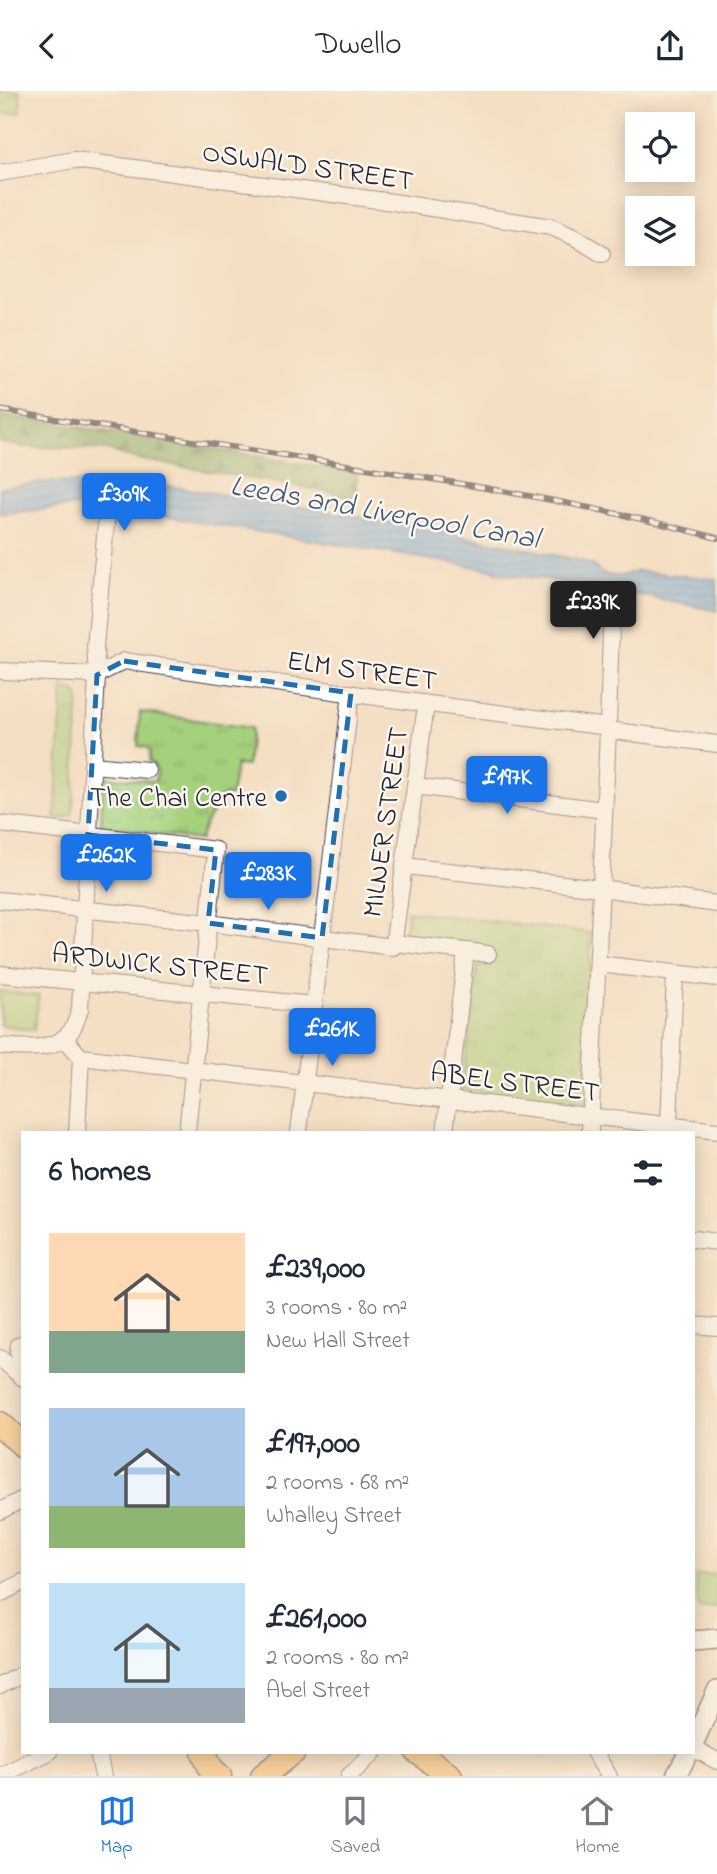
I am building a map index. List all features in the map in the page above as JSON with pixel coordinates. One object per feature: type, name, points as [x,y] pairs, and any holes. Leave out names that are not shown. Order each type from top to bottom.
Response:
[{"type":"main road","points":[[1,1426],[21,1443]]},
{"type":"main road","points":[[263,1776],[290,1754]]},
{"type":"main road","points":[[421,1754],[449,1776]]},
{"type":"street","name":"OSWALD STREET","points":[[0,173],[74,160],[393,202],[551,227],[576,237],[602,254]]},
{"type":"street","points":[[0,1046],[27,1048],[53,1044],[71,1031],[80,1010],[97,675],[95,647],[107,513]]},
{"type":"street","points":[[590,1124],[612,596]]},
{"type":"street","name":"ELM STREET","points":[[0,671],[97,675],[124,661],[717,744]]},
{"type":"street","points":[[299,1131],[351,693]]},
{"type":"street","name":"MILNER STREET","points":[[393,945],[426,705]]},
{"type":"street","points":[[92,765],[147,770]]},
{"type":"street","points":[[415,786],[604,810]]},
{"type":"street","points":[[0,824],[216,850],[187,1131]]},
{"type":"street","points":[[404,866],[717,904]]},
{"type":"street","points":[[0,900],[322,938],[488,954]]},
{"type":"street","points":[[445,1131],[466,951]]},
{"type":"street","points":[[598,964],[717,978]]},
{"type":"street","points":[[675,973],[680,1128]]},
{"type":"street","name":"ARDWICK STREET","points":[[0,974],[314,1005]]},
{"type":"street","points":[[64,1038],[81,1056],[77,1131]]},
{"type":"street","name":"ABEL STREET","points":[[81,1056],[305,1084],[449,1098],[590,1124],[717,1131]]},
{"type":"street","points":[[695,1239],[717,1242]]},
{"type":"street","points":[[695,1325],[717,1328]]},
{"type":"street","points":[[0,1358],[21,1376]]},
{"type":"street","points":[[0,1511],[21,1500]]},
{"type":"street","points":[[0,1594],[21,1583]]},
{"type":"street","points":[[695,1641],[717,1639]]},
{"type":"street","points":[[0,1686],[21,1675]]},
{"type":"street","points":[[695,1741],[717,1691]]},
{"type":"street","points":[[695,1750],[717,1761]]},
{"type":"street","points":[[0,1776],[45,1754]]},
{"type":"street","points":[[98,1754],[103,1776]]},
{"type":"street","points":[[349,1776],[372,1754]]},
{"type":"street","points":[[595,1754],[609,1776]]},
{"type":"street","points":[[676,1776],[689,1754]]},
{"type":"highlighted area","points":[[124,661],[351,693],[322,938],[208,923],[216,850],[88,835],[97,675]]},
{"type":"green space","points":[[0,91],[20,91],[21,113],[0,114]]},
{"type":"green space","points":[[0,415],[357,473],[355,498],[137,459],[107,450],[27,447],[0,443]]},
{"type":"green space","points":[[63,688],[75,692],[79,697],[73,813],[65,818],[55,818]]},
{"type":"green space","points":[[140,712],[251,728],[247,766],[236,765],[231,796],[223,795],[206,822],[200,840],[101,827],[103,777],[155,781],[157,771],[154,764],[149,762],[150,752],[146,747],[138,746]]},
{"type":"green space","points":[[407,911],[591,933],[586,1105],[461,1090],[478,965],[490,965],[491,951],[404,940]]},
{"type":"green space","points":[[0,991],[39,996],[34,1030],[0,1025]]},
{"type":"green space","points":[[717,1574],[717,1608],[699,1610],[695,1576]]},
{"type":"water","points":[[47,482],[84,482],[101,489],[118,489],[143,482],[368,518],[528,549],[583,561],[609,575],[620,576],[638,571],[717,579],[717,611],[624,592],[619,586],[606,585],[597,589],[497,573],[494,570],[124,510],[118,504],[108,501],[0,514],[0,488]]},
{"type":"railway","points":[[0,410],[486,488],[625,515],[717,538]]},
{"type":"place","name":"The Chai Centre","points":[[281,796]]},
{"type":"water label","name":"Leeds and Liverpool Canal","points":[[385,511]]}]
